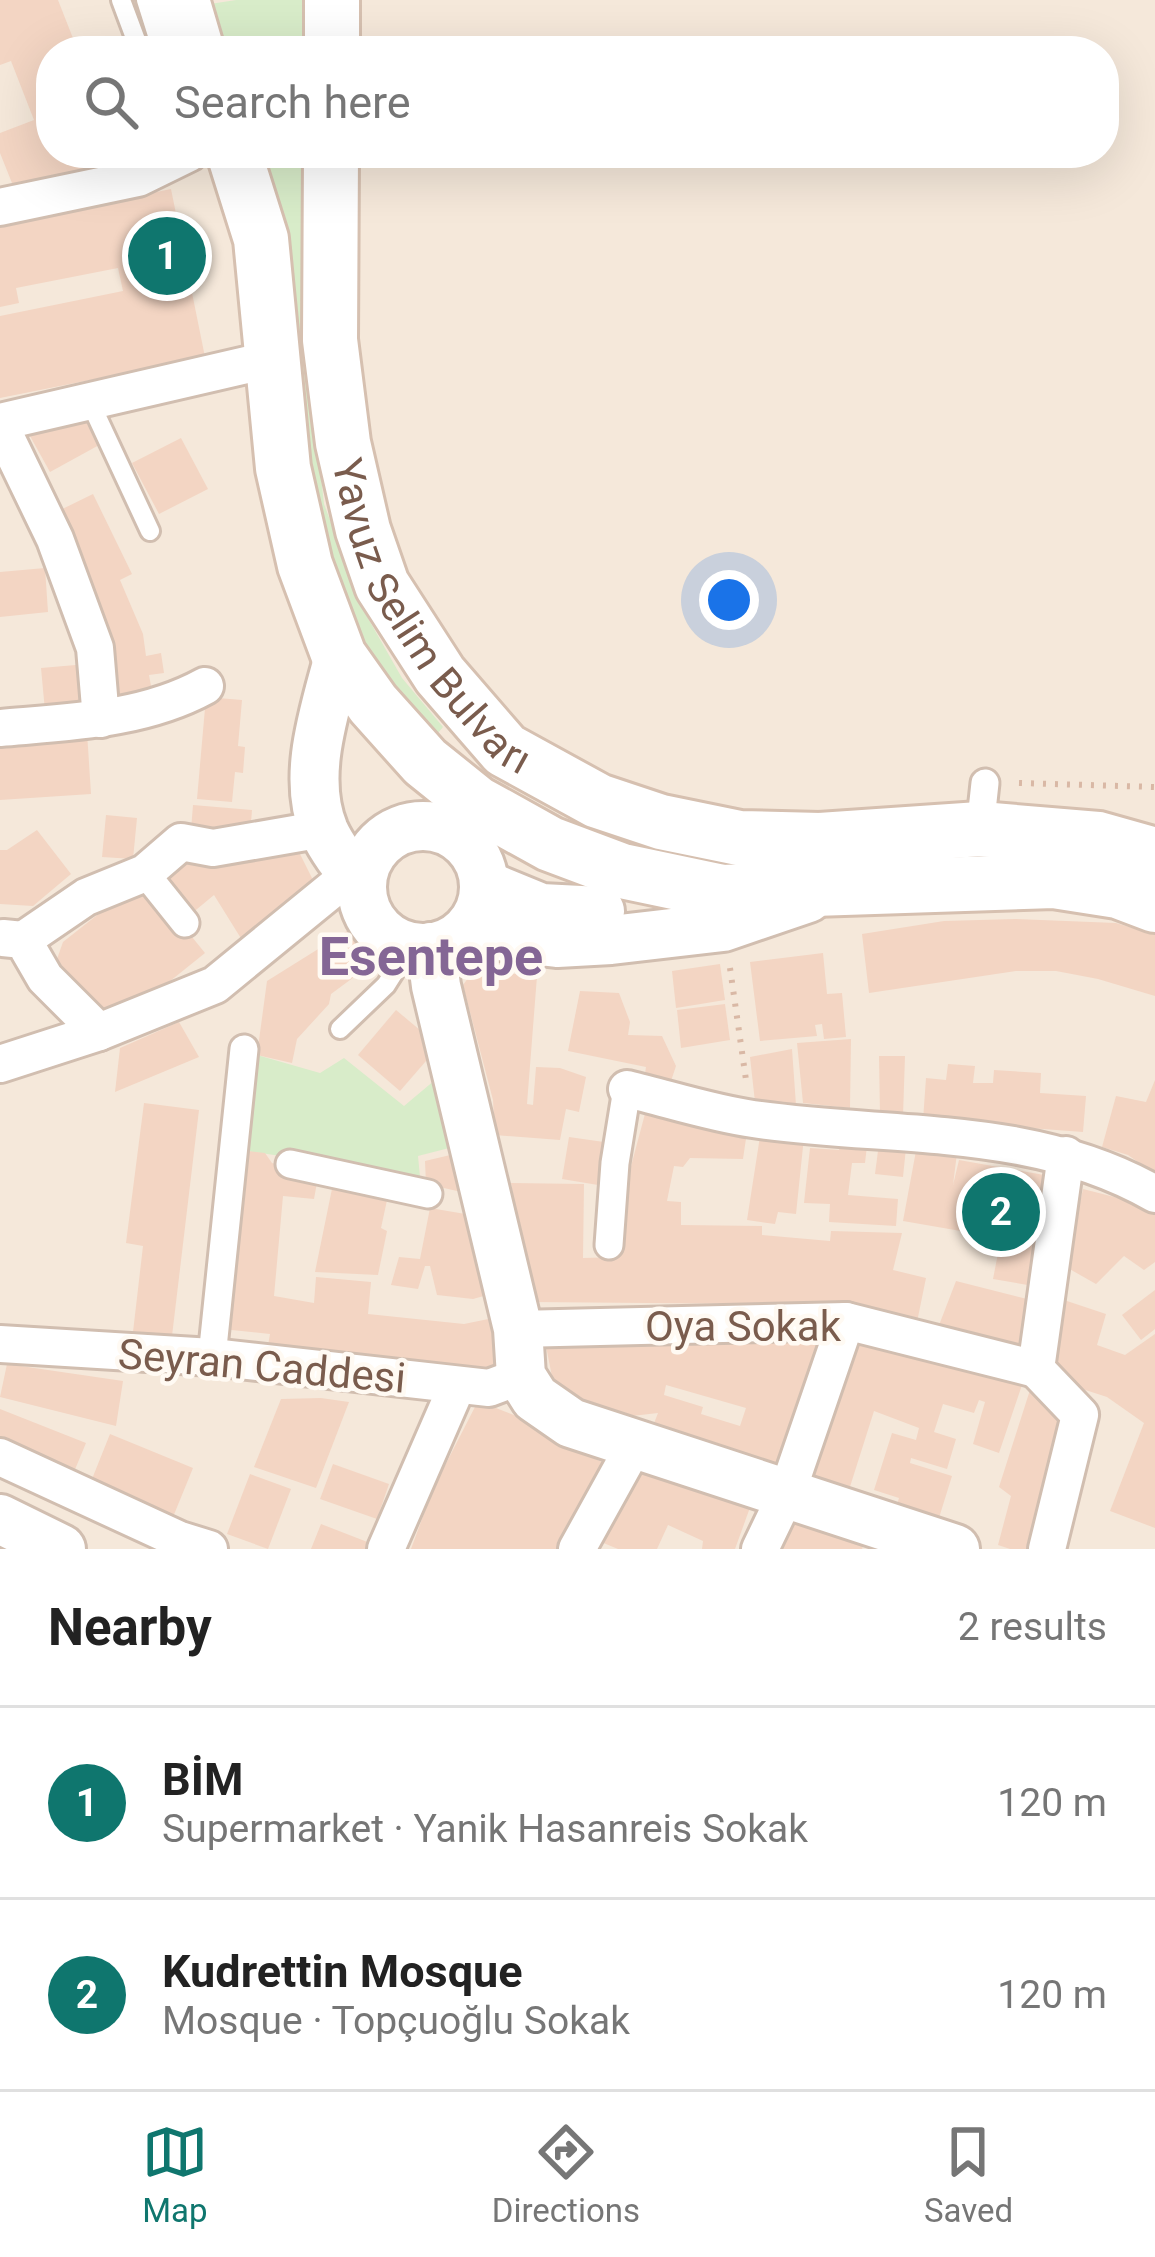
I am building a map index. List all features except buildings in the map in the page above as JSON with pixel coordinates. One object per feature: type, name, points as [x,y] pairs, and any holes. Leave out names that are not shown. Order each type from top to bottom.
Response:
[{"type":"main road","points":[[182,0],[193,36]]},
{"type":"main road","points":[[332,0],[332,36]]},
{"type":"main road","name":"Yavuz Selim Bulvarı","points":[[239,168],[261,239],[283,468],[305,565],[339,656],[373,704],[425,762],[476,803],[550,844],[622,871],[722,892],[826,865],[983,806],[1155,855]]},
{"type":"main road","name":"Yavuz Selim Bulvarı","points":[[331,168],[330,340],[343,443],[363,530],[382,585],[440,675],[505,750],[598,801],[826,865],[1054,881],[1118,891],[1155,905]]},
{"type":"street","points":[[0,207],[139,178],[159,168]]},
{"type":"street","points":[[101,718],[95,648],[55,539],[0,424],[272,359]]},
{"type":"street","points":[[0,1064],[99,1032],[215,985],[357,879],[376,847],[392,833],[412,826],[453,833],[469,846],[480,863],[485,885],[482,904],[435,942],[391,939],[364,906],[357,879],[323,829],[316,798],[318,738],[339,656]]},
{"type":"street","points":[[0,728],[101,718],[178,700],[205,686]]},
{"type":"street","points":[[99,1032],[11,939],[86,897],[145,873],[181,842],[213,848],[323,829]]},
{"type":"street","name":"Yavuz Selim Bulvarı","points":[[435,942],[557,943],[724,927],[826,865]]},
{"type":"street","points":[[145,873],[185,923]]},
{"type":"street","name":"Yavuz Selim Bulvarı","points":[[485,885],[541,908],[588,912],[650,903],[690,885]]},
{"type":"street","points":[[435,942],[436,986],[519,1352],[535,1399],[571,1423],[787,1493],[879,1538],[955,1549]]},
{"type":"street","points":[[212,1357],[244,1049]]},
{"type":"street","points":[[609,1245],[614,1163],[627,1089],[752,1119],[965,1136],[1066,1155],[1116,1171],[1155,1194]]},
{"type":"street","points":[[1047,1549],[1080,1415],[1036,1369],[1066,1155]]},
{"type":"street","points":[[290,1164],[428,1194]]},
{"type":"street","points":[[760,1549],[787,1493],[846,1322]]},
{"type":"street","name":"Oya Sokak","points":[[519,1352],[846,1322],[1036,1369]]},
{"type":"street","name":"Seyran Caddesi","points":[[0,1344],[212,1357],[489,1388],[519,1352]]},
{"type":"street","points":[[386,1549],[457,1386]]},
{"type":"street","points":[[577,1549],[634,1446]]},
{"type":"street","points":[[0,1456],[209,1549]]},
{"type":"street","points":[[0,1519],[62,1549]]},
{"type":"lane","points":[[122,0],[135,36]]},
{"type":"lane","points":[[146,0],[157,36]]},
{"type":"lane","points":[[90,401],[150,531]]},
{"type":"lane","points":[[340,1029],[435,942]]},
{"type":"path","points":[[983,806],[1155,787]]},
{"type":"path","points":[[724,927],[752,1119]]},
{"type":"shaded area","points":[[0,0],[1155,0],[1155,1549],[0,1549]]},
{"type":"green space","points":[[310,0],[309,36],[222,36],[210,4]]},
{"type":"green space","points":[[268,168],[309,168],[310,376],[324,504],[365,613],[402,678],[443,727],[431,741],[350,620],[312,524]]},
{"type":"green space","points":[[257,1055],[320,1073],[344,1058],[404,1106],[441,1075],[457,1146],[418,1156],[420,1177],[240,1150]]},
{"type":"place","name":"BİM","points":[[167,256]]},
{"type":"place","name":"Kudrettin Mosque","points":[[1001,1212]]},
{"type":"district","name":"Esentepe","points":[[431,956]]}]
